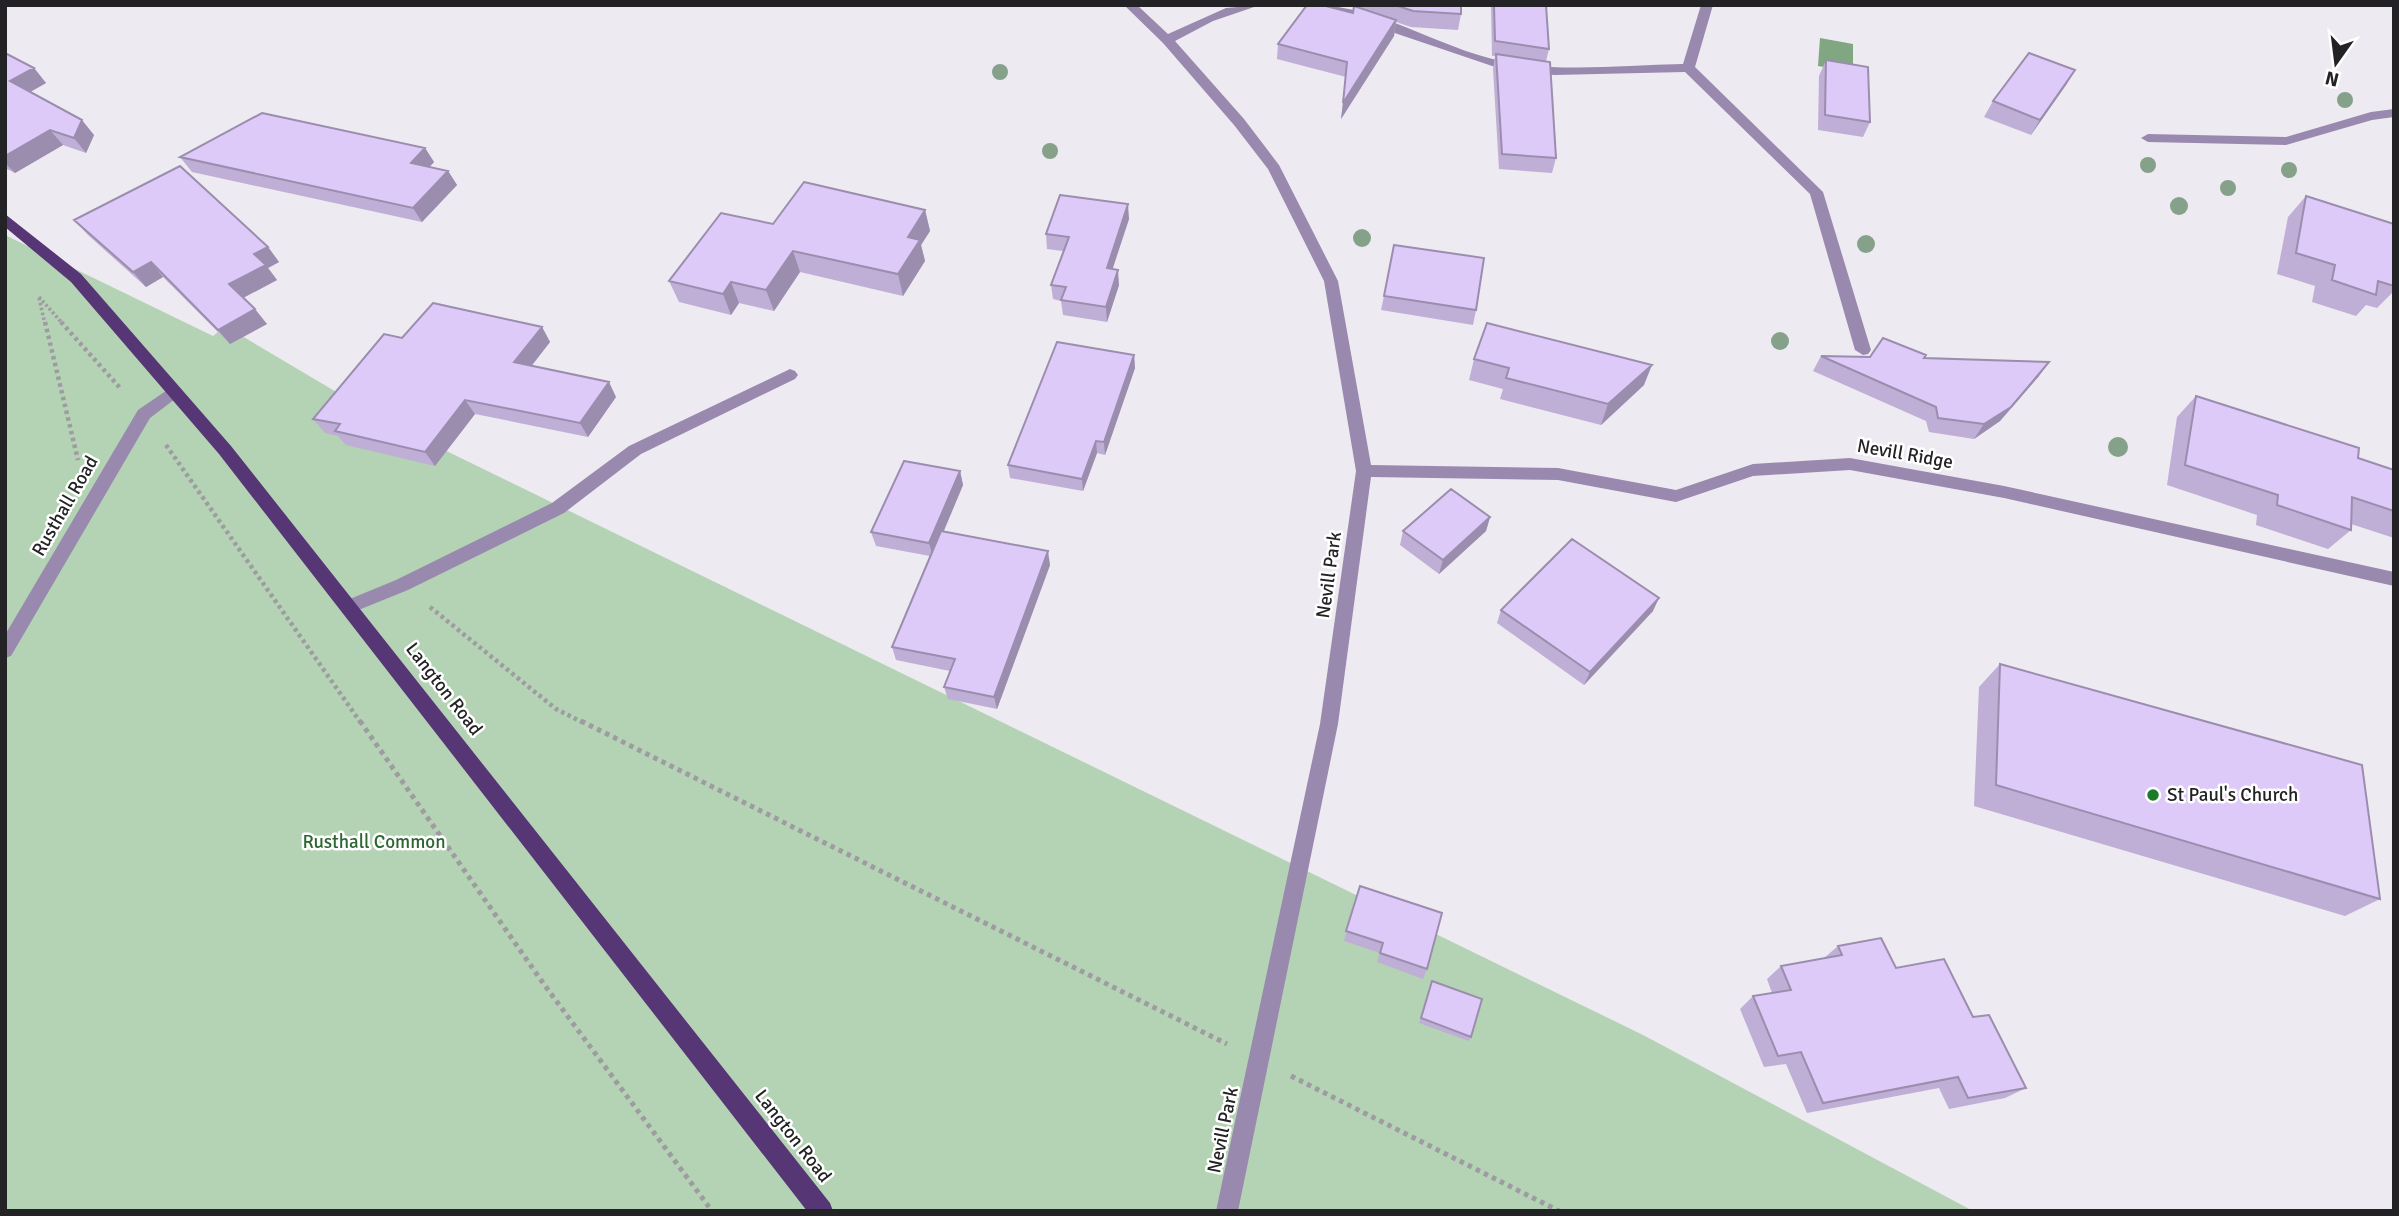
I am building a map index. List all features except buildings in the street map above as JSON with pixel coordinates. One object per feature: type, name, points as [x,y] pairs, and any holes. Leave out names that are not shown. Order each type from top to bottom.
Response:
[{"type":"main road","name":"Langton Road","points":[[5,219],[76,278],[225,450],[351,606],[822,1211]]},
{"type":"street","name":"Nevill Park","points":[[1130,5],[1167,40],[1239,122],[1274,168],[1331,281],[1364,471],[1329,724],[1227,1211]]},
{"type":"street","points":[[1167,40],[1204,19],[1232,8],[1254,5]]},
{"type":"street","points":[[1318,5],[1348,11],[1475,58],[1507,65],[1573,71],[1688,68],[1816,192],[1863,349]]},
{"type":"street","points":[[1688,68],[1707,5]]},
{"type":"street","points":[[2148,138],[2286,141],[2371,116],[2394,113]]},
{"type":"street","points":[[351,606],[402,585],[558,508],[635,450],[790,375]]},
{"type":"street","name":"Rusthall Road","points":[[5,651],[144,414],[173,393]]},
{"type":"street","name":"Nevill Ridge","points":[[1364,471],[1558,474],[1676,496],[1753,470],[1850,464],[2004,492],[2394,579]]},
{"type":"path","points":[[39,297],[76,278]]},
{"type":"path","points":[[39,297],[144,414],[543,983],[712,1211]]},
{"type":"path","points":[[39,297],[83,483],[97,491]]},
{"type":"path","points":[[402,585],[556,709],[1559,1211]]},
{"type":"green space","name":"Rusthall Common","points":[[5,235],[213,336],[225,326],[387,422],[1643,1035],[1973,1211],[5,1211]]},
{"type":"shaded area","points":[[1820,38],[1853,44],[1853,72],[1818,66]]},
{"type":"place","name":"St Paul's Church","points":[[2153,795]]}]
